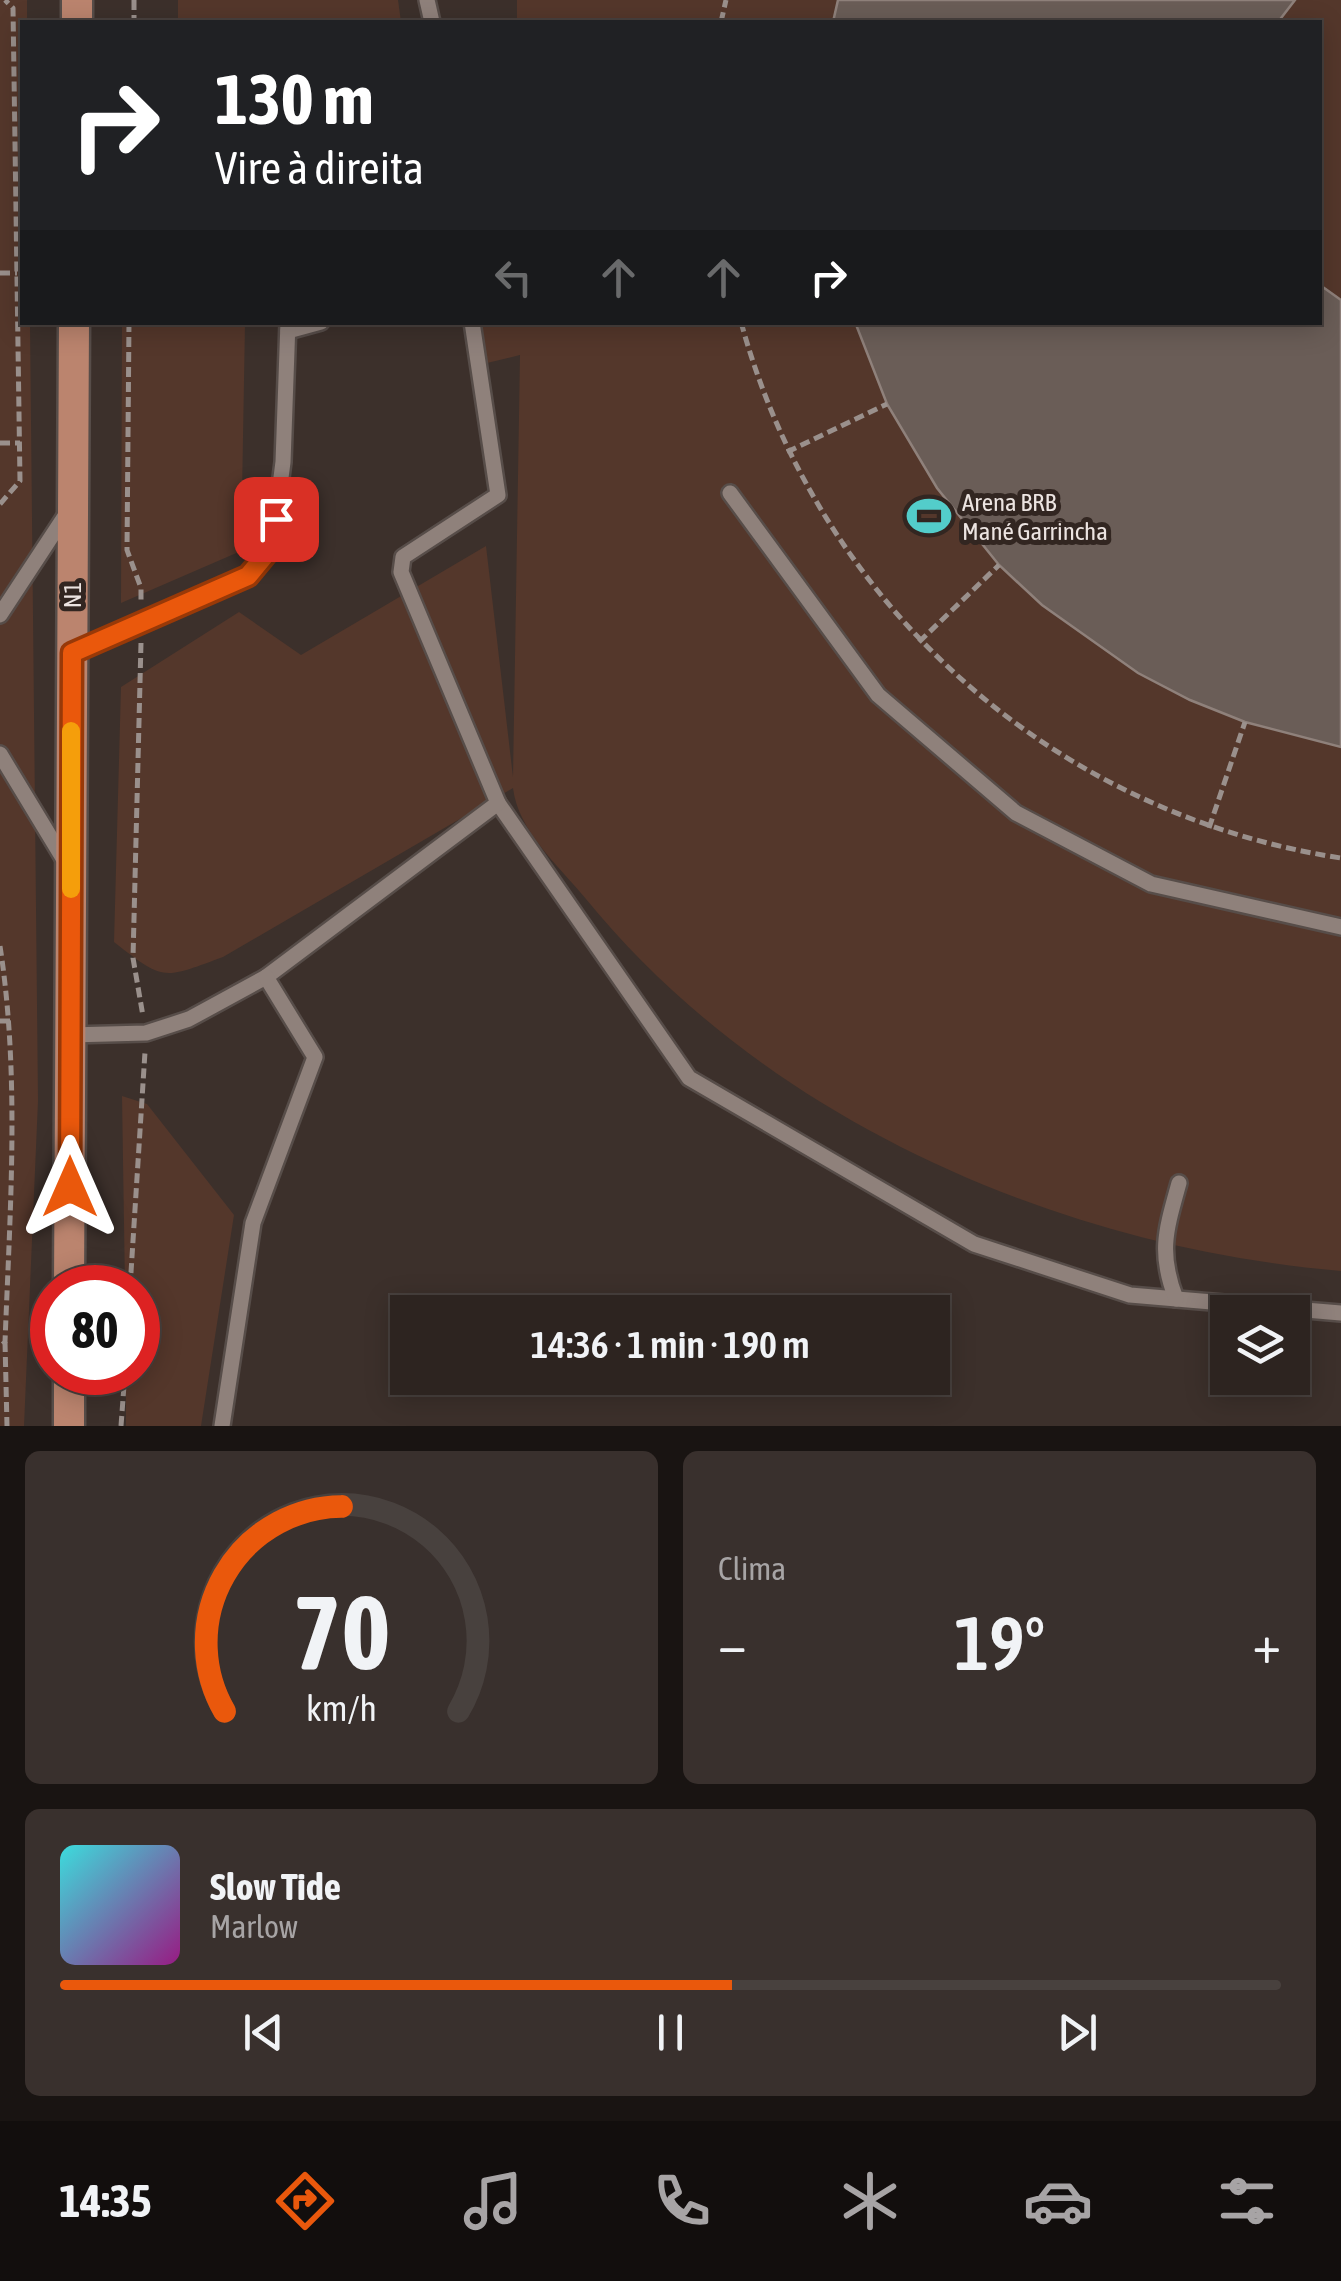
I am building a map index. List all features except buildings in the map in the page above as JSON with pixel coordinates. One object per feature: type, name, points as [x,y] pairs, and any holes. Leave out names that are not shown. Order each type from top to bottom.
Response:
[{"type":"highway","name":"N1","points":[[69,1265],[74,325]]},
{"type":"highway","points":[[69,1395],[69,1426]]},
{"type":"lane","points":[[472,325],[498,496],[402,557],[401,572],[498,803],[690,1078],[974,1244],[1130,1294],[1341,1313]]},
{"type":"lane","points":[[72,653],[248,576],[272,547],[283,462],[288,327]]},
{"type":"lane","points":[[730,494],[878,695],[1016,814],[1151,884],[1341,927]]},
{"type":"lane","points":[[0,615],[72,505]]},
{"type":"lane","points":[[0,754],[71,870]]},
{"type":"lane","points":[[70,1035],[146,1033],[189,1019],[266,977],[498,803]]},
{"type":"lane","points":[[222,1426],[253,1223],[316,1057],[266,977]]},
{"type":"lane","points":[[1176,1299],[1164,1269],[1163,1242],[1179,1183]]},
{"type":"path","points":[[0,504],[20,480],[13,8],[5,0]]},
{"type":"path","points":[[0,272],[17,273]]},
{"type":"path","points":[[128,325],[127,550],[141,588],[133,958],[146,1033],[131,1265]]},
{"type":"path","points":[[742,325],[757,381],[787,452],[824,520],[869,583],[920,642],[976,694],[1037,742],[1103,782],[1209,828],[1283,849],[1341,858]]},
{"type":"path","points":[[787,452],[888,404]]},
{"type":"path","points":[[0,444],[20,443]]},
{"type":"path","points":[[920,642],[999,565]]},
{"type":"path","points":[[1209,828],[1245,722]]},
{"type":"path","points":[[0,946],[12,1021],[2,1344],[8,1426]]},
{"type":"path","points":[[0,1020],[12,1021]]},
{"type":"path","points":[[121,1426],[123,1395]]},
{"type":"shaded area","points":[[0,0],[27,0],[27,20],[20,20],[20,325],[30,325],[38,1101],[24,1426],[0,1426]]},
{"type":"shaded area","points":[[178,0],[398,0],[401,20],[178,20]]},
{"type":"shaded area","name":"Arena BRB Mané Garrincha","points":[[517,0],[1341,0],[1341,1271],[1235,1257],[1130,1234],[1026,1201],[926,1159],[830,1108],[741,1047],[659,978],[541,847],[523,819],[513,788],[223,957],[188,970],[165,973],[144,964],[114,942],[121,687],[239,612],[301,655],[486,546],[513,777],[520,355],[487,363],[478,325],[1322,325],[1322,20],[517,20]]},
{"type":"shaded area","points":[[122,325],[245,325],[241,551],[121,603]]},
{"type":"shaded area","points":[[122,1096],[147,1104],[234,1215],[201,1426],[126,1426],[126,1395],[160,1395],[160,1265],[125,1265]]},
{"type":"slow traffic","points":[[71,731],[71,889]]},
{"type":"place","name":"Arena BRB Mané Garrincha","points":[[929,516]]},
{"type":"route","points":[[70,1187],[72,653],[248,576],[272,547],[276,519]]}]
